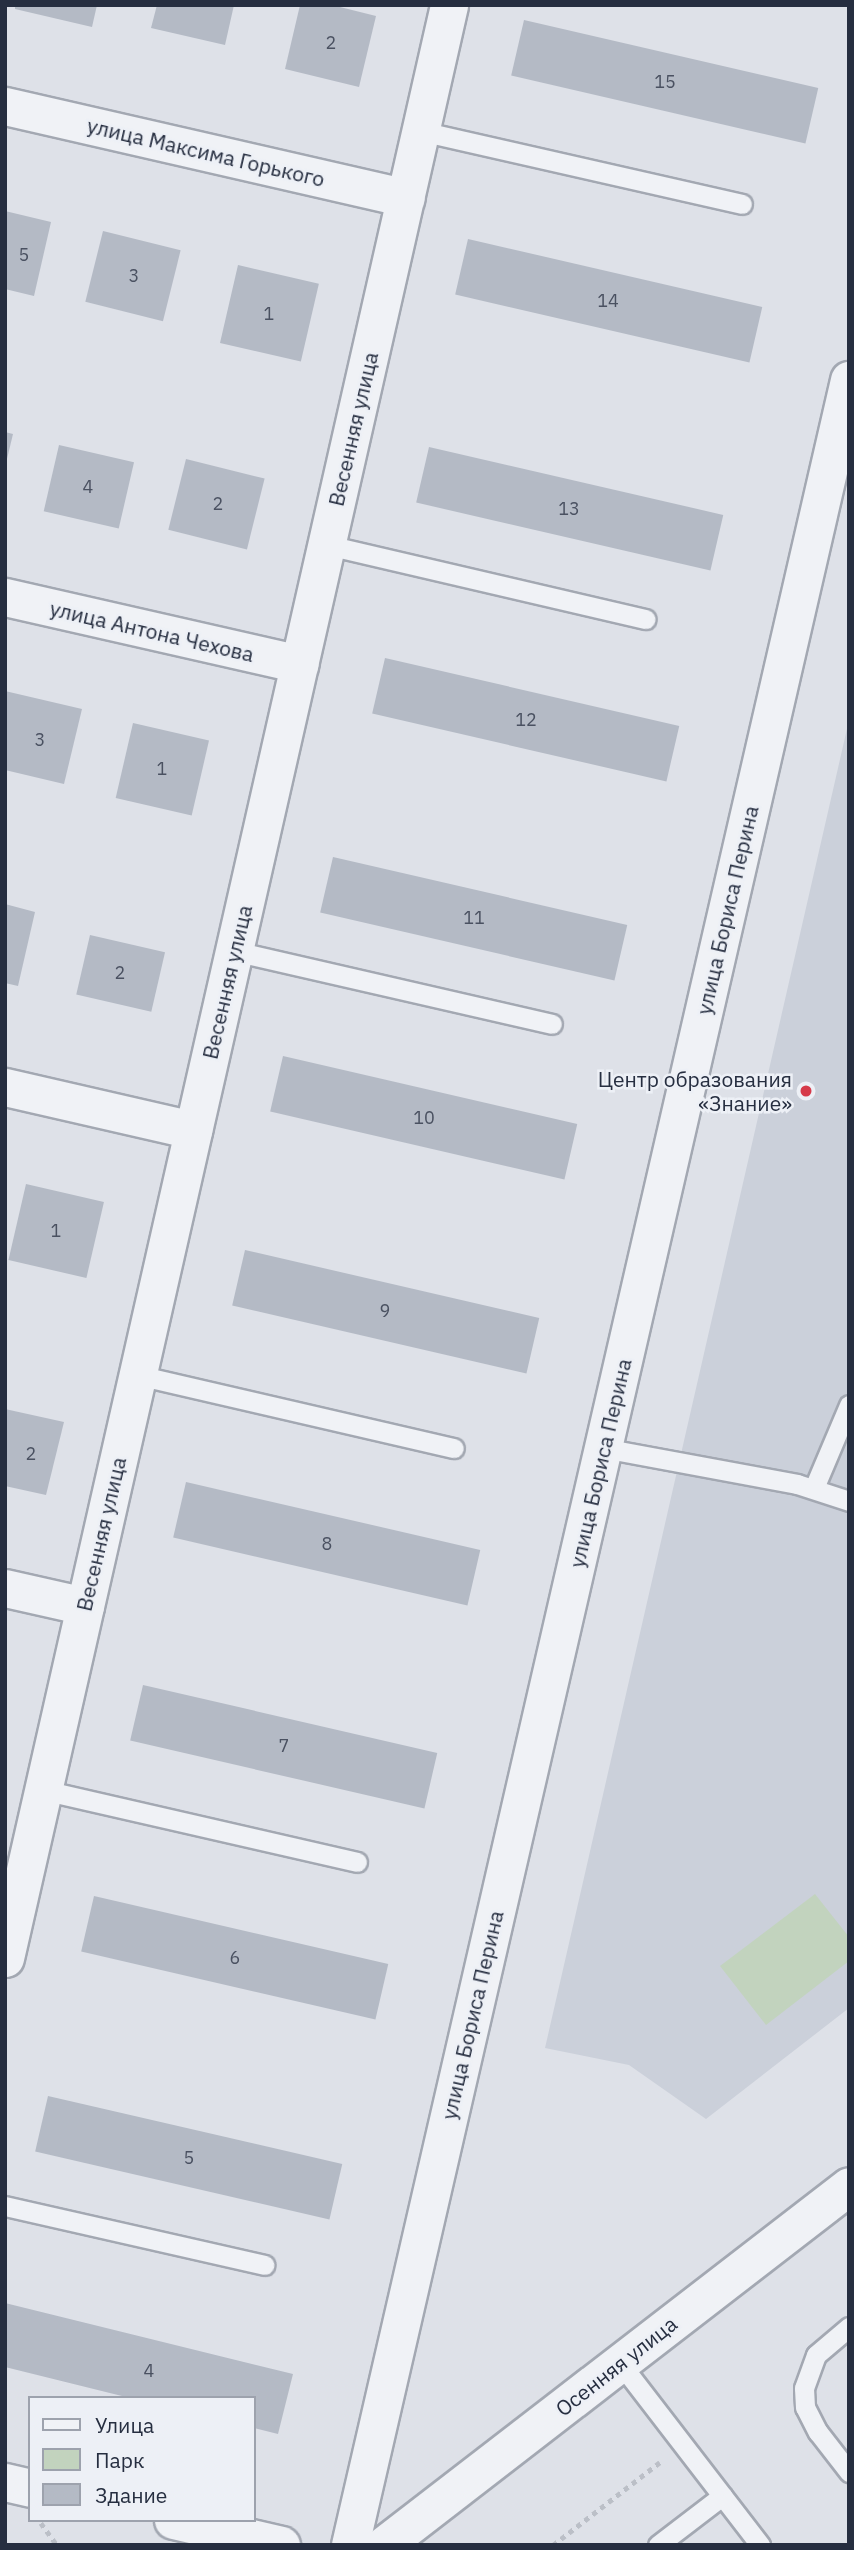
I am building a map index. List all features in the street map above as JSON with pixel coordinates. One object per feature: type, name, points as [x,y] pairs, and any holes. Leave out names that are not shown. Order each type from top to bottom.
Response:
[{"type":"street","name":"Весенняя улица","points":[[5,1958],[449,5]]},
{"type":"street","name":"улица Максима Горького","points":[[5,106],[406,198]]},
{"type":"street","name":"улица Бориса Перина","points":[[350,2545],[603,1448],[842,437],[849,380]]},
{"type":"street","name":"улица Антона Чехова","points":[[5,597],[299,664]]},
{"type":"street","points":[[5,1087],[193,1130]]},
{"type":"street","points":[[5,1588],[85,1606]]},
{"type":"street","name":"Осенняя улица","points":[[384,2545],[849,2186]]},
{"type":"street","points":[[5,2482],[28,2488]]},
{"type":"street","points":[[182,2522],[281,2545]]},
{"type":"lane","points":[[421,131],[741,204]]},
{"type":"lane","points":[[327,545],[646,619]]},
{"type":"lane","points":[[234,951],[552,1024]]},
{"type":"lane","points":[[137,1375],[454,1448]]},
{"type":"lane","points":[[814,1488],[849,1405]]},
{"type":"lane","points":[[603,1448],[814,1488],[849,1501]]},
{"type":"lane","points":[[44,1790],[357,1861]]},
{"type":"lane","points":[[5,2206],[264,2265]]},
{"type":"lane","points":[[849,2327],[816,2355],[804,2388],[805,2407],[818,2432],[849,2472]]},
{"type":"lane","points":[[620,2363],[760,2545]]},
{"type":"lane","points":[[658,2545],[722,2496]]},
{"type":"path","points":[[553,2545],[683,2445]]},
{"type":"path","points":[[40,2522],[57,2545]]},
{"type":"shaded area","name":"Центр образования «Знание»","points":[[849,720],[849,2008],[706,2119],[629,2065],[545,2048]]},
{"type":"green space","points":[[815,1894],[849,1937],[849,1961],[766,2025],[720,1966]]},
{"type":"building","points":[[15,5],[97,5],[92,27],[15,9]]},
{"type":"building","points":[[157,5],[234,5],[225,45],[151,28]]},
{"type":"building","points":[[300,5],[332,5],[376,16],[359,87],[285,69]]},
{"type":"building","points":[[524,20],[818,88],[805,143],[511,76]]},
{"type":"building","points":[[5,211],[51,222],[34,296],[5,289]]},
{"type":"building","points":[[103,231],[181,250],[163,321],[85,302]]},
{"type":"building","points":[[468,239],[762,307],[749,362],[455,295]]},
{"type":"building","points":[[238,265],[319,284],[301,362],[220,343]]},
{"type":"building","points":[[5,432],[13,434],[6,463],[5,463]]},
{"type":"building","points":[[59,445],[134,462],[119,529],[44,511]]},
{"type":"building","points":[[429,447],[723,515],[710,570],[416,503]]},
{"type":"building","points":[[186,459],[265,479],[247,549],[168,530]]},
{"type":"building","points":[[385,658],[679,726],[666,781],[372,714]]},
{"type":"building","points":[[5,691],[82,709],[64,784],[5,770]]},
{"type":"building","points":[[133,723],[209,741],[192,816],[116,798]]},
{"type":"building","points":[[333,857],[627,925],[614,980],[320,913]]},
{"type":"building","points":[[5,904],[35,912],[18,986],[5,983]]},
{"type":"building","points":[[90,935],[165,952],[151,1012],[76,994]]},
{"type":"building","points":[[283,1056],[577,1124],[564,1179],[270,1112]]},
{"type":"building","points":[[26,1184],[104,1202],[86,1278],[8,1260]]},
{"type":"building","points":[[245,1250],[539,1318],[526,1373],[232,1306]]},
{"type":"building","points":[[5,1409],[64,1422],[46,1495],[5,1486]]},
{"type":"building","points":[[186,1482],[480,1550],[467,1605],[173,1538]]},
{"type":"building","points":[[143,1685],[437,1753],[424,1808],[130,1741]]},
{"type":"building","points":[[94,1896],[388,1964],[375,2019],[81,1952]]},
{"type":"building","points":[[48,2096],[342,2164],[329,2219],[35,2152]]},
{"type":"building","points":[[5,2303],[293,2374],[278,2434],[256,2428],[256,2396],[122,2396],[5,2367]]},
{"type":"place","name":"Центр образования «Знание»","points":[[806,1091]]}]
